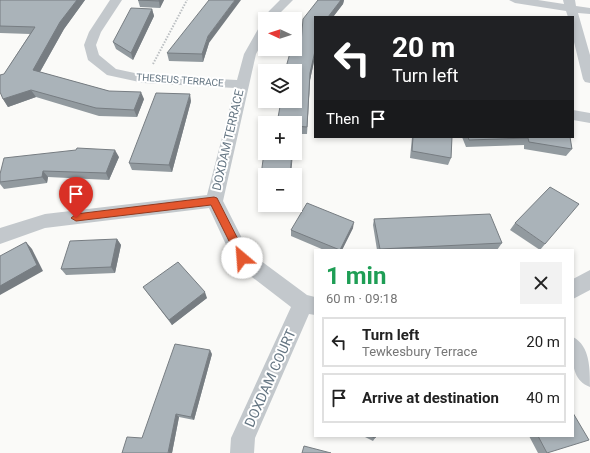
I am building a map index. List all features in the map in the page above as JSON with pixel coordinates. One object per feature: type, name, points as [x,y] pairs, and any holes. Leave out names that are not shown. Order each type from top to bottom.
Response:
[{"type":"street","name":"THESEUS TERRACE","points":[[116,0],[95,32],[90,45],[93,56],[112,72],[146,79],[242,84]]},
{"type":"street","points":[[274,12],[287,0]]},
{"type":"street","points":[[515,0],[570,4],[590,11]]},
{"type":"street","points":[[570,4],[573,16]]},
{"type":"street","points":[[574,19],[590,79]]},
{"type":"street","name":"DOXDAM TERRACE","points":[[258,40],[250,54],[214,201],[242,258],[309,305]]},
{"type":"street","points":[[574,115],[590,118]]},
{"type":"street","points":[[0,236],[14,230],[45,221],[214,201]]},
{"type":"street","points":[[574,289],[590,279]]},
{"type":"street","name":"DOXDAM COURT","points":[[242,453],[243,438],[309,305]]},
{"type":"street","points":[[574,350],[590,376]]},
{"type":"path","points":[[146,79],[170,30],[187,0]]},
{"type":"building","points":[[0,0],[77,0],[60,22],[33,70],[109,91],[141,92],[134,110],[96,108],[31,90],[3,99],[0,92],[0,75],[4,74],[35,27],[0,26]]},
{"type":"building","points":[[138,0],[159,0],[159,1]]},
{"type":"building","points":[[209,0],[235,0],[208,36],[202,54],[167,53]]},
{"type":"building","points":[[318,0],[341,0],[329,16],[314,16],[314,55],[310,73],[307,127],[302,127],[302,116],[278,116],[280,108],[302,108],[302,64],[287,64],[289,56],[302,56],[303,19]]},
{"type":"building","points":[[131,8],[152,9],[131,53],[113,42]]},
{"type":"building","points":[[156,93],[190,94],[169,165],[129,163]]},
{"type":"building","points":[[413,138],[452,138],[451,158],[412,151]]},
{"type":"building","points":[[468,138],[528,138],[469,140]]},
{"type":"building","points":[[528,138],[570,138],[572,149],[529,142]]},
{"type":"building","points":[[77,148],[115,150],[106,173],[43,171],[42,177],[0,182],[0,174],[4,158],[76,150]]},
{"type":"building","points":[[263,160],[291,160],[291,168],[262,168]]},
{"type":"building","points":[[550,187],[579,204],[545,244],[515,223]]},
{"type":"building","points":[[307,203],[354,222],[340,249],[291,230]]},
{"type":"building","points":[[490,214],[502,243],[380,249],[374,219]]},
{"type":"building","points":[[117,239],[111,267],[61,269],[70,241]]},
{"type":"building","points":[[26,242],[37,265],[0,286],[0,256]]},
{"type":"building","points":[[178,262],[205,292],[169,320],[143,287]]},
{"type":"building","points":[[175,344],[210,350],[191,417],[176,414],[168,453],[122,453],[127,437],[142,438]]},
{"type":"building","points":[[574,415],[589,440],[547,453],[539,437],[574,437]]},
{"type":"building","points":[[304,446],[331,453],[302,453]]},
{"type":"route","points":[[76,218],[214,201],[242,258]]}]
